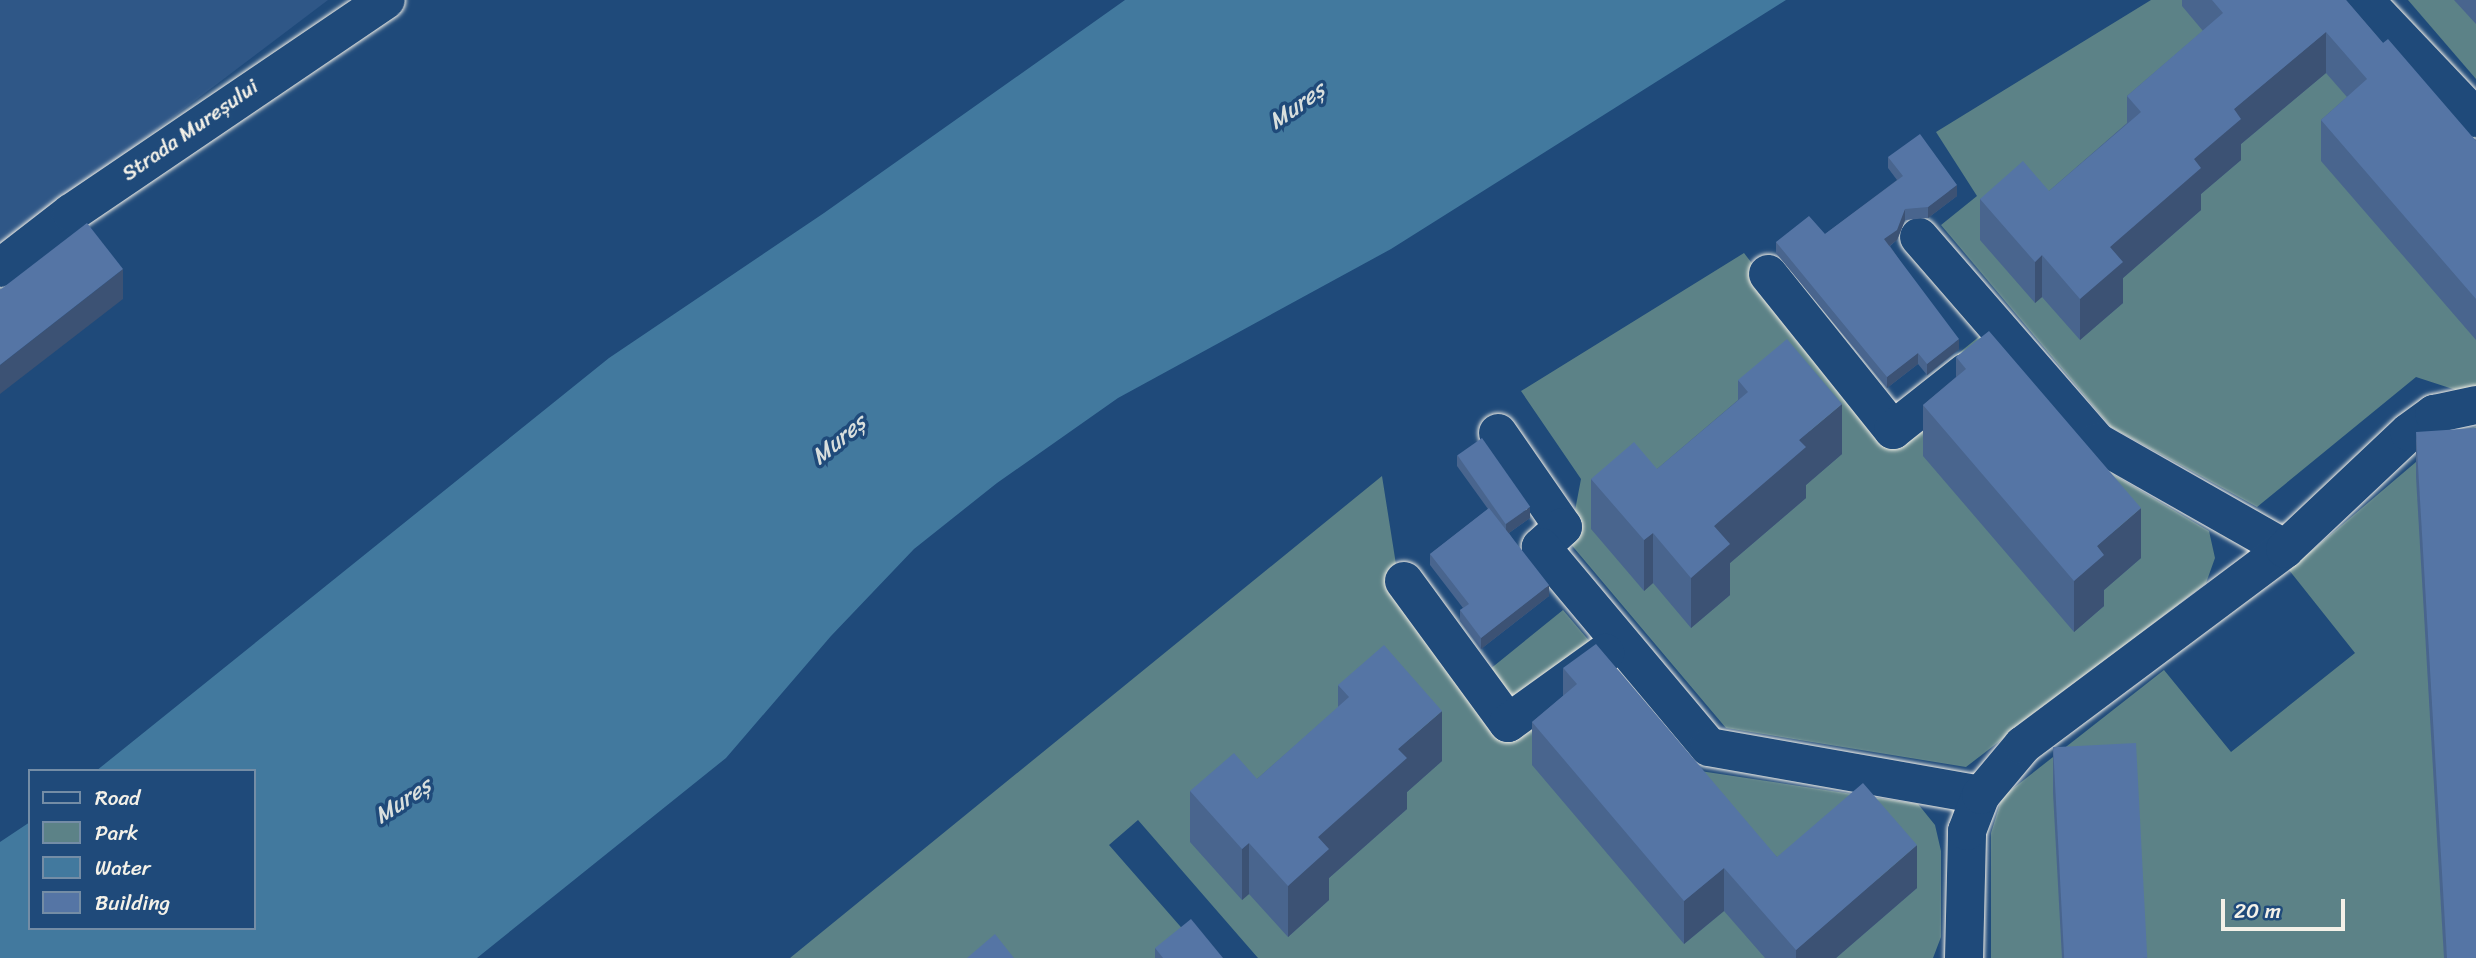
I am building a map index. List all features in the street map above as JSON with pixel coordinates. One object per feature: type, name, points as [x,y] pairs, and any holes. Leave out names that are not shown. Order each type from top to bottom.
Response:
[{"type":"street","name":"Strada Mureșului","points":[[0,268],[71,213],[386,0]]},
{"type":"street","points":[[2364,0],[2476,118]]},
{"type":"street","points":[[1919,237],[2097,442],[2286,549]]},
{"type":"street","points":[[1768,274],[1893,430],[2008,340]]},
{"type":"street","points":[[1964,958],[1967,831],[1981,795],[2023,746],[2286,549],[2409,432],[2434,414],[2476,405]]},
{"type":"street","points":[[1498,433],[1563,527],[1541,547],[1709,747],[1981,795]]},
{"type":"street","points":[[1404,581],[1508,723],[1621,642]]},
{"type":"shaded area","points":[[0,0],[328,0],[0,248]]},
{"type":"green space","points":[[2151,0],[2346,0],[2476,149],[2476,391],[2459,391],[2416,377],[2257,507],[2111,427],[1941,225],[1977,196],[1936,132]]},
{"type":"green space","points":[[2408,0],[2476,0],[2476,79]]},
{"type":"green space","points":[[1744,253],[1874,422],[1981,335],[2087,459],[2209,531],[2215,558],[2206,583],[1966,767],[1726,728],[1569,542],[1581,479],[1521,391]]},
{"type":"green space","points":[[2476,427],[2476,958],[1991,958],[1991,833],[2002,797],[2164,670],[2231,752],[2355,653],[2289,570],[2443,439]]},
{"type":"green space","points":[[1382,476],[1398,577],[1463,691],[1563,610],[1700,771],[1918,804],[1935,825],[1941,851],[1941,937],[1933,958],[1258,958],[1138,820],[1109,845],[1208,958],[790,958]]},
{"type":"water","name":"Mureș","points":[[1125,0],[1786,0],[1391,249],[1118,398],[997,483],[914,549],[831,636],[726,758],[477,958],[0,958],[0,842],[28,823],[28,930],[256,930],[256,769],[98,769],[609,358],[824,213]]},
{"type":"building","points":[[2212,0],[2346,0],[2383,43],[2388,39],[2476,141],[2476,299],[2321,120],[2367,79],[2326,32],[2234,109],[2241,119],[2194,159],[2201,168],[2110,247],[2123,262],[2080,299],[2042,255],[2035,262],[1980,199],[2023,161],[2049,191],[2141,112],[2127,96],[2223,13]]},
{"type":"building","points":[[1920,134],[1957,185],[1928,207],[1905,209],[1897,230],[1884,239],[1959,339],[1927,364],[1918,353],[1887,377],[1776,242],[1809,216],[1825,234],[1903,176],[1888,157]]},
{"type":"building","points":[[87,223],[123,269],[0,365],[0,290]]},
{"type":"building","points":[[1989,331],[2141,508],[2097,546],[2104,555],[2074,581],[1923,405],[1966,369],[1956,357]]},
{"type":"building","points":[[1787,339],[1842,404],[1799,440],[1806,447],[1714,526],[1730,544],[1691,578],[1653,533],[1644,540],[1591,479],[1634,442],[1657,469],[1748,392],[1738,380]]},
{"type":"building","points":[[2476,428],[2476,958],[2447,958],[2416,432]]},
{"type":"building","points":[[1482,438],[1530,507],[1506,524],[1457,455]]},
{"type":"building","points":[[1489,508],[1549,585],[1481,638],[1460,610],[1469,604],[1430,554]]},
{"type":"building","points":[[1596,644],[1777,857],[1863,783],[1917,845],[1796,950],[1724,868],[1684,901],[1532,722],[1577,684],[1563,668]]},
{"type":"building","points":[[1384,645],[1442,711],[1398,749],[1407,758],[1318,837],[1329,849],[1288,886],[1249,843],[1242,849],[1190,791],[1234,753],[1257,779],[1349,697],[1338,685]]},
{"type":"building","points":[[2136,743],[2147,958],[2064,958],[2053,747]]},
{"type":"building","points":[[1191,919],[1223,958],[1163,958],[1155,948]]},
{"type":"building","points":[[995,934],[1014,958],[967,958]]}]
